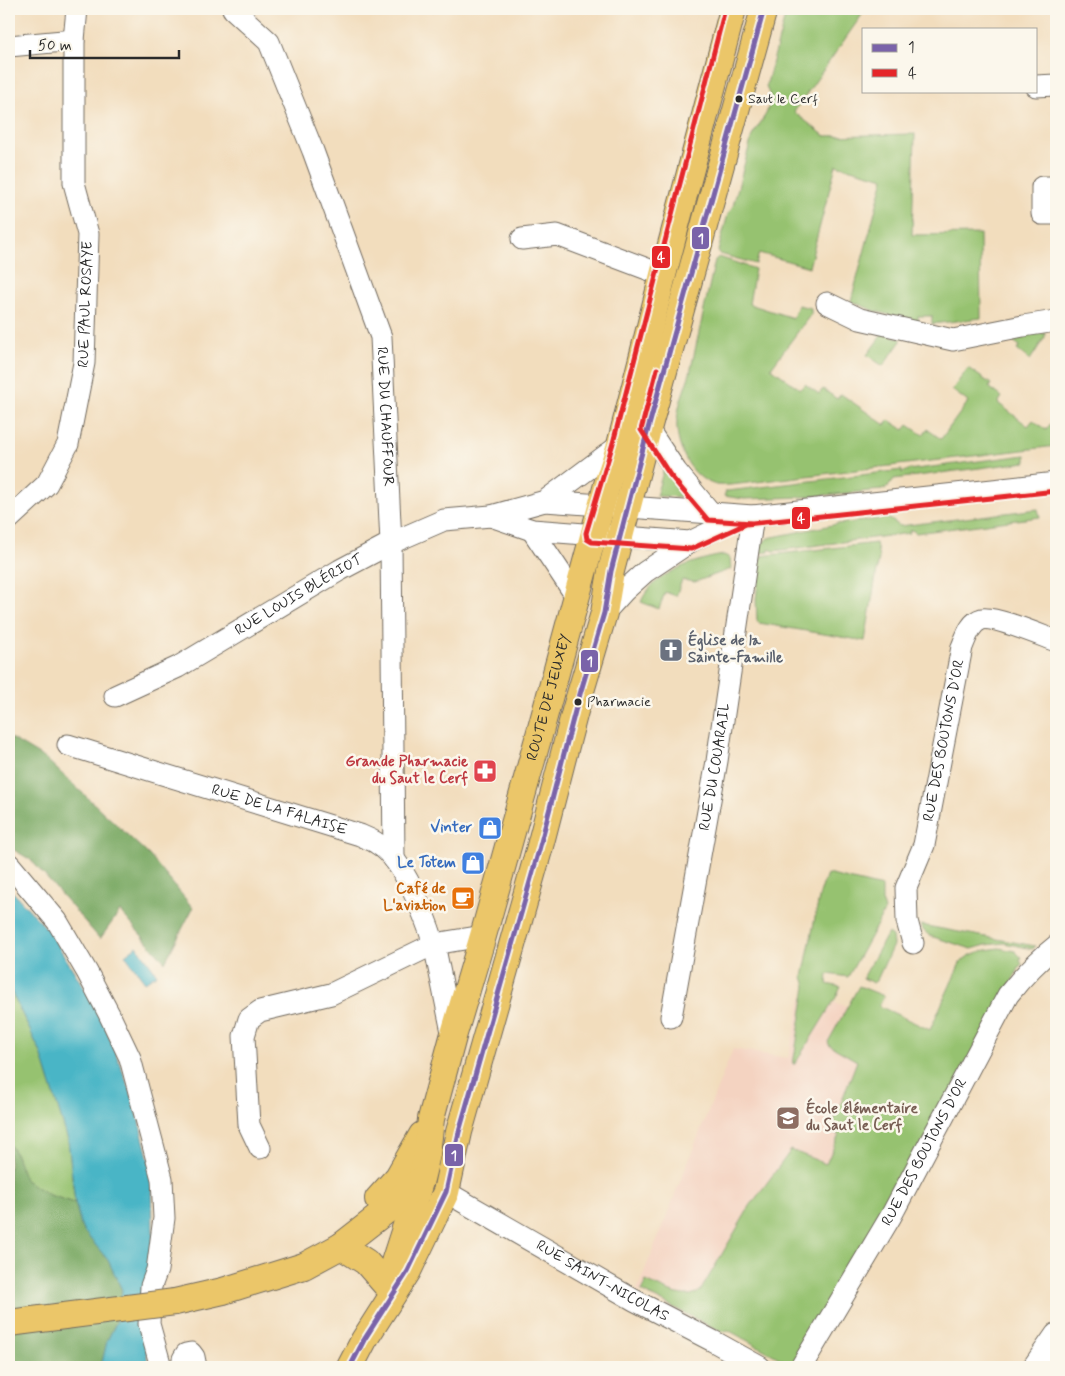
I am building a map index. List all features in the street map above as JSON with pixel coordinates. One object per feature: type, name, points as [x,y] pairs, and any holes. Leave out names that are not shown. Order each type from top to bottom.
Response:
[{"type":"main road","name":"ROUTE DE JEUXEY","points":[[431,1119],[601,506],[620,445],[733,9]]},
{"type":"main road","name":"ROUTE DE JEUXEY","points":[[378,1317],[408,1271],[446,1192],[459,1132],[539,850],[575,711],[604,613],[620,537],[648,429],[764,9]]},
{"type":"main road","points":[[350,1367],[378,1317],[419,1178],[431,1119]]},
{"type":"main road","points":[[261,1278],[335,1236],[368,1210],[398,1177],[431,1119]]},
{"type":"main road","points":[[9,1323],[175,1302],[223,1291],[304,1266],[341,1246],[419,1178],[459,1132]]},
{"type":"main road","points":[[341,1246],[366,1262],[386,1285]]},
{"type":"street","name":"RUE PAUL ROSAYE","points":[[9,519],[47,484],[68,444],[84,363],[88,234],[74,183],[74,40],[77,9]]},
{"type":"street","name":"RUE DU CHAUFFOUR","points":[[233,9],[269,42],[313,151],[380,337],[392,543],[394,859]]},
{"type":"street","points":[[9,46],[74,40]]},
{"type":"street","points":[[1038,86],[1056,85]]},
{"type":"street","points":[[1056,187],[1042,187],[1042,214],[1056,214]]},
{"type":"street","points":[[522,239],[557,235],[663,274]]},
{"type":"street","points":[[828,303],[860,319],[953,340],[1056,321]]},
{"type":"street","points":[[648,429],[676,471],[711,513]]},
{"type":"street","name":"RUE LOUIS BLÉRIOT","points":[[115,696],[178,667],[340,570],[392,543],[444,520],[491,516],[544,501],[620,445]]},
{"type":"street","points":[[604,613],[645,572],[690,542],[749,516],[1056,483]]},
{"type":"street","name":"RUE LOUIS BLÉRIOT","points":[[544,501],[749,516]]},
{"type":"street","name":"RUE LOUIS BLÉRIOT","points":[[491,516],[532,530],[690,542]]},
{"type":"street","name":"RUE DU COUARAIL","points":[[671,1017],[717,761],[749,516]]},
{"type":"street","points":[[532,530],[576,596]]},
{"type":"street","name":"RUE DES BOUTONS D'OR","points":[[913,943],[907,921],[906,888],[924,845],[962,647],[968,633],[974,624],[982,619],[996,621],[1056,641]]},
{"type":"street","name":"RUE DE LA FALAISE","points":[[68,745],[360,835],[379,844],[394,859],[411,886],[434,944],[453,1037]]},
{"type":"street","points":[[9,864],[57,921],[110,1014],[130,1058],[162,1179],[164,1218],[157,1270],[150,1286],[149,1324],[161,1367]]},
{"type":"street","points":[[260,1148],[249,1125],[244,1036],[249,1019],[260,1010],[331,994],[434,944],[483,936]]},
{"type":"street","name":"RUE DES BOUTONS D'OR","points":[[801,1367],[891,1216],[1008,995],[1027,971],[1056,946]]},
{"type":"street","points":[[419,1178],[446,1192]]},
{"type":"street","points":[[419,1178],[446,1192]]},
{"type":"street","name":"RUE SAINT-NICOLAS","points":[[446,1192],[634,1300],[760,1367]]},
{"type":"street","points":[[1033,1367],[1056,1337]]},
{"type":"street","points":[[182,1367],[186,1354],[191,1353],[196,1367]]},
{"type":"shaded area","name":"École élémentaire du Saut le Cerf","points":[[803,995],[915,1023],[843,1178],[770,1252],[722,1335],[637,1290],[733,1049],[788,1058]]},
{"type":"green space","points":[[787,9],[866,9],[794,112],[825,136],[915,134],[912,235],[980,234],[981,318],[932,324],[932,316],[918,316],[918,323],[875,311],[851,301],[884,178],[836,165],[809,267],[759,253],[756,264],[720,254],[718,251],[728,214],[733,206],[752,136],[766,114],[770,103],[771,98],[766,87]]},
{"type":"green space","points":[[719,257],[755,269],[749,304],[793,318],[798,305],[811,308],[811,314],[771,368],[800,389],[805,384],[819,394],[823,389],[837,399],[841,394],[885,425],[889,420],[904,430],[908,425],[923,435],[927,429],[941,439],[968,402],[952,390],[968,368],[991,384],[989,387],[1002,397],[998,403],[1028,426],[1033,420],[1046,430],[1056,416],[1056,446],[732,485],[717,485],[708,482],[692,469],[686,461],[679,441],[677,421],[680,403],[690,373],[715,260]]},
{"type":"green space","points":[[883,333],[901,339],[901,341],[883,366],[867,355]]},
{"type":"green space","points":[[1045,333],[1045,337],[1030,360],[1017,350],[1020,346],[1006,336]]},
{"type":"green space","points":[[1026,455],[1026,462],[894,479],[888,487],[882,490],[802,497],[744,499],[724,496],[726,491],[902,470],[902,473],[908,470]]},
{"type":"green space","points":[[665,465],[685,497],[656,496]]},
{"type":"green space","points":[[1038,509],[1040,517],[916,533],[912,530],[909,531],[910,533],[774,551],[769,549],[769,552],[757,553],[760,545],[768,538],[837,524],[888,518],[900,526]]},
{"type":"green space","points":[[876,543],[879,558],[865,641],[759,623],[757,621],[756,599],[761,556]]},
{"type":"green space","points":[[724,555],[730,558],[731,569],[695,582],[682,580],[676,596],[665,592],[659,609],[641,602],[655,583],[665,575],[689,564]]},
{"type":"green space","points":[[9,737],[46,759],[149,855],[193,908],[165,962],[120,911],[100,939],[31,860],[9,847]]},
{"type":"green space","points":[[827,874],[882,887],[882,901],[885,910],[848,977],[828,974],[827,984],[841,987],[795,1064],[793,1064],[806,986],[803,977],[820,893]]},
{"type":"green space","points":[[921,925],[1035,946],[1033,949],[1004,943],[972,949],[930,936],[923,930]]},
{"type":"green space","points":[[888,933],[892,936],[893,945],[877,980],[873,983],[863,978]]},
{"type":"green space","points":[[999,948],[1015,951],[1022,958],[1019,960],[1022,963],[921,1146],[794,1364],[791,1362],[790,1364],[728,1330],[722,1332],[641,1291],[646,1281],[681,1295],[695,1294],[701,1290],[750,1206],[791,1150],[826,1164],[839,1135],[830,1131],[857,1061],[829,1045],[828,1042],[859,986],[884,996],[879,1006],[930,1030],[960,963],[973,954]]},
{"type":"green space","points":[[9,987],[41,1053],[68,1140],[75,1203],[49,1195],[25,1180],[15,1153],[9,1144]]},
{"type":"green space","points":[[9,1144],[15,1153],[25,1180],[49,1195],[75,1203],[82,1229],[108,1260],[122,1290],[119,1317],[107,1341],[101,1367],[9,1367]]},
{"type":"water","points":[[9,888],[49,931],[101,1015],[134,1101],[152,1173],[153,1235],[144,1321],[148,1367],[101,1367],[107,1341],[119,1317],[122,1290],[108,1260],[82,1229],[75,1202],[68,1140],[41,1053],[9,987]]},
{"type":"water","points":[[137,946],[157,974],[145,982],[125,955]]},
{"type":"transit line","name":"4","points":[[725,9],[613,443],[586,533],[587,539],[592,542],[691,549],[746,524],[1056,491]]},
{"type":"transit line","name":"1","points":[[350,1367],[364,1340],[408,1271],[446,1192],[459,1132],[539,850],[575,711],[604,613],[611,571],[648,429],[764,9]]},
{"type":"transit line","name":"4","points":[[657,369],[641,430],[670,475],[708,520],[752,523],[771,521]]},
{"type":"place","name":"Saut le Cerf","points":[[739,99]]},
{"type":"place","name":"Église de la Sainte-Famille","points":[[671,650]]},
{"type":"place","name":"Pharmacie","points":[[578,702]]},
{"type":"place","name":"Grande Pharmacie du Saut le Cerf","points":[[485,771]]},
{"type":"place","name":"Vinter","points":[[490,828]]},
{"type":"place","name":"Le Totem","points":[[473,863]]},
{"type":"place","name":"Café de L'aviation","points":[[463,898]]},
{"type":"place","name":"École élémentaire du Saut le Cerf","points":[[788,1118]]}]
